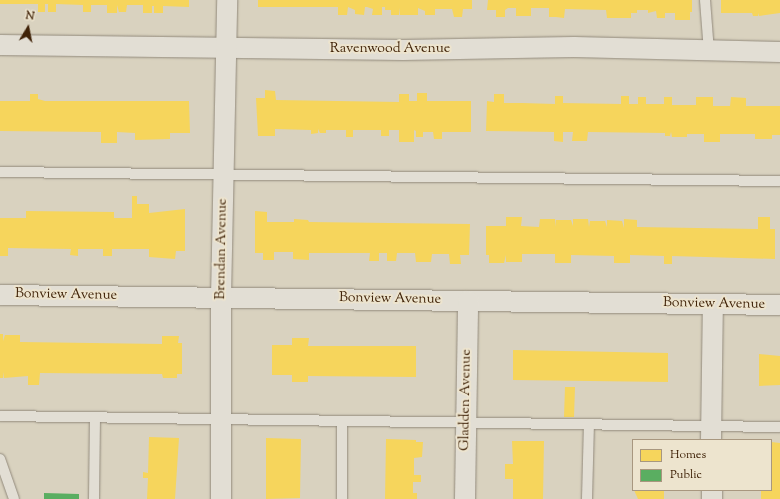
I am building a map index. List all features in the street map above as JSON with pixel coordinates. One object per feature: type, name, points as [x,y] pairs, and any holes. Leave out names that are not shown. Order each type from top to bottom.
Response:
[{"type":"street","name":"Brendan Avenue","points":[[221,499],[221,297],[226,0]]},
{"type":"street","name":"Ravenwood Avenue","points":[[0,45],[403,50],[574,47],[709,52],[780,52]]},
{"type":"street","name":"Bonview Avenue","points":[[0,295],[780,305]]},
{"type":"street","name":"Gladden Avenue","points":[[465,499],[468,300]]},
{"type":"street","points":[[711,433],[713,304]]},
{"type":"lane","points":[[705,0],[709,52]]},
{"type":"lane","points":[[0,172],[224,173],[780,181]]},
{"type":"lane","points":[[0,416],[589,424],[711,433],[780,427]]},
{"type":"lane","points":[[94,499],[95,418]]},
{"type":"lane","points":[[342,421],[342,499]]},
{"type":"lane","points":[[587,499],[589,424]]},
{"type":"lane","points":[[0,459],[14,499]]},
{"type":"building: Homes","points":[[0,0],[189,0],[189,7],[163,6],[163,13],[154,13],[154,6],[152,6],[152,13],[143,13],[143,5],[127,5],[126,12],[119,12],[117,5],[117,13],[107,13],[107,5],[91,5],[91,12],[83,12],[83,5],[56,4],[56,12],[48,12],[48,4],[45,4],[45,12],[38,12],[38,4],[0,4]]},
{"type":"building: Homes","points":[[258,0],[472,0],[472,9],[463,9],[462,17],[454,17],[452,9],[435,9],[435,15],[425,15],[425,11],[418,8],[418,15],[400,15],[400,8],[399,15],[391,15],[391,10],[385,10],[385,7],[382,7],[382,15],[372,15],[373,9],[365,7],[364,15],[355,14],[355,10],[348,7],[347,15],[338,15],[338,7],[258,7]]},
{"type":"building: Homes","points":[[488,0],[692,0],[692,12],[690,12],[690,20],[675,20],[675,13],[665,13],[665,18],[657,18],[656,11],[648,13],[648,10],[637,10],[637,13],[631,13],[631,18],[607,18],[606,10],[565,9],[564,18],[549,17],[549,8],[531,8],[531,16],[516,16],[516,8],[508,8],[505,10],[505,17],[496,17],[496,10],[487,10]]},
{"type":"building: Homes","points":[[721,0],[780,0],[780,13],[759,16],[758,13],[758,16],[753,16],[752,13],[721,13]]},
{"type":"building: Homes","points":[[265,90],[275,91],[276,100],[399,102],[399,94],[409,94],[409,101],[417,101],[417,93],[427,93],[427,101],[471,101],[471,132],[442,132],[442,139],[434,139],[433,132],[423,132],[423,137],[416,137],[416,131],[414,130],[414,142],[399,142],[399,130],[389,130],[389,136],[381,136],[381,130],[353,130],[353,137],[346,137],[346,130],[326,130],[326,133],[320,133],[318,129],[318,133],[311,134],[311,130],[275,129],[275,136],[258,136],[256,98],[265,98]]},
{"type":"building: Homes","points":[[30,94],[38,94],[38,99],[45,101],[189,101],[190,133],[170,133],[170,139],[135,140],[135,133],[117,132],[117,143],[101,143],[101,132],[0,131],[0,101],[30,101]]},
{"type":"building: Homes","points":[[494,94],[504,94],[504,103],[555,104],[555,96],[563,96],[563,103],[621,104],[621,96],[629,96],[629,104],[638,104],[638,97],[646,97],[646,104],[664,104],[664,97],[672,97],[672,105],[696,105],[696,97],[713,97],[713,106],[730,106],[731,97],[746,98],[746,106],[780,106],[780,135],[772,135],[772,139],[755,139],[755,134],[720,134],[720,142],[704,142],[704,134],[687,134],[687,137],[672,137],[671,132],[670,136],[665,136],[665,133],[588,132],[587,141],[572,141],[573,132],[563,132],[563,142],[554,141],[554,132],[486,131],[487,101],[494,102]]},
{"type":"building: Homes","points":[[132,196],[137,196],[137,204],[149,204],[149,213],[185,209],[185,251],[176,251],[175,259],[149,257],[149,249],[112,249],[112,256],[103,256],[103,249],[78,249],[78,256],[70,255],[71,249],[8,248],[8,256],[0,256],[0,218],[26,218],[26,211],[114,212],[114,218],[132,218]]},
{"type":"building: Homes","points":[[255,211],[267,212],[267,222],[294,222],[294,219],[308,220],[309,222],[470,224],[469,255],[460,255],[461,264],[450,264],[449,254],[432,254],[431,262],[416,262],[415,253],[397,253],[396,261],[387,261],[387,253],[379,253],[379,261],[369,261],[370,253],[309,253],[309,260],[293,259],[293,252],[274,252],[274,260],[263,260],[263,253],[255,253]]},
{"type":"building: Homes","points":[[506,217],[522,217],[521,226],[539,227],[540,219],[555,219],[556,227],[556,220],[571,220],[573,226],[573,219],[588,219],[589,227],[590,221],[605,221],[607,227],[607,220],[622,221],[624,228],[624,219],[637,220],[637,227],[758,229],[758,217],[770,217],[770,229],[775,229],[775,259],[672,256],[672,264],[664,264],[664,256],[630,255],[630,263],[614,263],[614,256],[571,255],[571,263],[555,263],[555,254],[522,254],[522,262],[506,262],[506,255],[504,263],[489,263],[489,255],[486,255],[486,226],[506,226]]},
{"type":"building: Homes","points":[[0,334],[3,334],[3,341],[5,335],[20,335],[20,342],[162,344],[162,336],[179,336],[178,343],[182,343],[182,374],[177,374],[177,378],[163,378],[162,374],[40,373],[39,385],[28,385],[28,376],[4,378],[3,372],[3,378],[0,378]]},
{"type":"building: Homes","points":[[292,338],[309,338],[308,346],[416,346],[416,377],[308,376],[308,382],[292,382],[292,375],[272,375],[272,345],[292,345]]},
{"type":"building: Homes","points":[[513,350],[668,353],[668,382],[513,380]]},
{"type":"building: Homes","points":[[759,354],[780,356],[780,385],[759,386]]},
{"type":"building: Homes","points":[[565,387],[575,387],[574,417],[564,417]]},
{"type":"building: Homes","points":[[149,437],[179,438],[175,499],[147,499],[148,478],[143,478],[143,472],[148,473]]},
{"type":"building: Homes","points":[[266,438],[301,439],[300,498],[266,499]]},
{"type":"building: Homes","points":[[386,439],[416,440],[416,442],[423,442],[422,457],[414,458],[414,475],[421,475],[421,482],[413,482],[413,493],[417,493],[417,499],[385,499]]},
{"type":"building: Homes","points":[[512,441],[544,441],[543,499],[513,499],[513,479],[505,479],[505,464],[513,464]]},
{"type":"building: Homes","points":[[772,442],[780,443],[780,499],[761,499],[761,491],[772,491]]},
{"type":"building: Homes","points":[[634,491],[664,491],[664,499],[638,499]]},
{"type":"building: Public","points":[[44,493],[79,494],[79,499],[44,499]]}]
